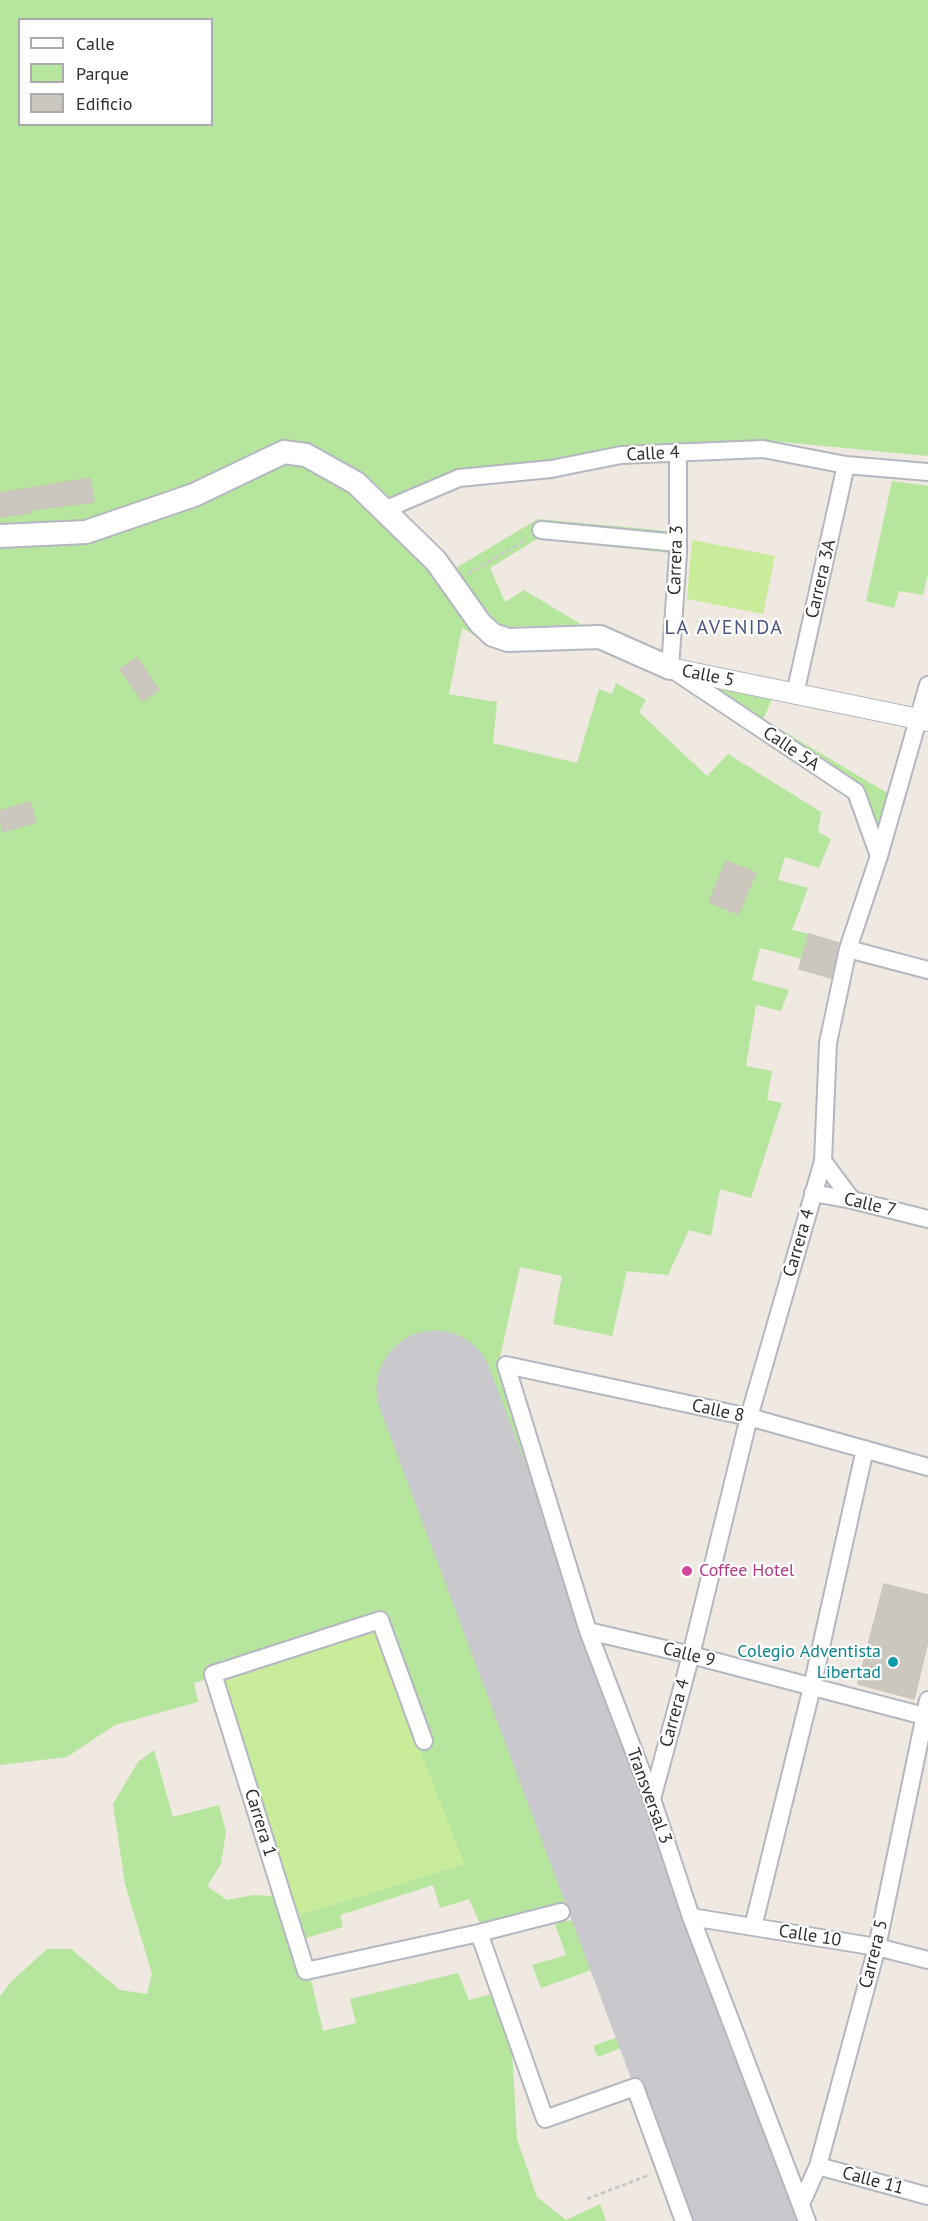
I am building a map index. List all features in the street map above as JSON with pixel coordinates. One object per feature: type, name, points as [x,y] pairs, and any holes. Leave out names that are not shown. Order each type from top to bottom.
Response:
[{"type":"main road","points":[[0,536],[86,532],[194,495],[284,452],[306,455],[356,483],[436,561],[453,584]]},
{"type":"main road","name":"Calle 5","points":[[453,584],[480,622],[493,635],[508,640],[600,637],[670,668]]},
{"type":"street","name":"Calle 4","points":[[384,510],[459,478],[551,469],[621,455],[763,449],[846,465],[928,472]]},
{"type":"street","name":"Carrera 3","points":[[670,668],[678,543],[678,452]]},
{"type":"street","name":"Carrera 3A","points":[[795,694],[846,465]]},
{"type":"street","points":[[541,530],[678,543]]},
{"type":"street","name":"Calle 5","points":[[670,668],[923,720]]},
{"type":"street","name":"Calle 5A","points":[[670,668],[856,792],[879,856]]},
{"type":"street","name":"Carrera 4","points":[[652,1799],[691,1655],[749,1417],[823,1161],[828,1043],[848,949],[923,720],[928,685]]},
{"type":"street","points":[[848,949],[928,970]]},
{"type":"street","points":[[823,1161],[852,1200]]},
{"type":"street","name":"Calle 7","points":[[813,1193],[928,1219]]},
{"type":"street","name":"Calle 8","points":[[506,1365],[749,1417],[928,1467]]},
{"type":"street","name":"Transversal 3","points":[[506,1365],[588,1631],[652,1799],[691,1917],[807,2221]]},
{"type":"street","points":[[753,1927],[812,1687],[865,1449]]},
{"type":"street","name":"Carrera 1","points":[[424,1741],[380,1620],[213,1674],[306,1971],[479,1934]]},
{"type":"street","name":"Calle 9","points":[[588,1631],[691,1655],[926,1717]]},
{"type":"street","name":"Carrera 5","points":[[801,2204],[818,2166],[877,1947],[928,1700]]},
{"type":"street","points":[[561,1912],[479,1934],[545,2119],[635,2087],[684,2221]]},
{"type":"street","name":"Calle 10","points":[[691,1917],[877,1947],[928,1960]]},
{"type":"street","name":"Calle 11","points":[[818,2166],[928,2196]]},
{"type":"path","points":[[453,584],[541,530]]},
{"type":"path","points":[[587,2199],[665,2169]]},
{"type":"green space","points":[[0,0],[928,0],[928,456],[771,441],[619,449],[390,502],[319,454],[192,486],[81,524],[0,530]]},
{"type":"green space","points":[[286,460],[304,463],[353,489],[429,567],[480,638],[462,628],[449,694],[497,702],[493,743],[577,763],[599,689],[612,694],[616,683],[646,700],[639,712],[707,776],[728,754],[821,812],[818,832],[831,839],[819,868],[785,857],[778,880],[808,888],[792,930],[809,934],[802,959],[760,948],[752,980],[789,990],[781,1011],[756,1005],[746,1066],[772,1071],[767,1100],[782,1103],[751,1198],[720,1189],[711,1236],[689,1230],[668,1275],[627,1271],[612,1336],[553,1324],[562,1276],[520,1267],[500,1357],[581,1632],[803,2221],[692,2221],[626,2046],[598,2057],[593,2046],[629,2033],[605,1965],[541,1988],[532,1965],[566,1955],[554,1922],[577,1920],[572,1902],[480,1924],[469,1899],[440,1908],[433,1885],[340,1915],[343,1927],[303,1939],[299,1915],[464,1864],[444,1813],[212,1678],[194,1683],[198,1702],[115,1725],[67,1757],[0,1765],[0,543],[31,540]]},
{"type":"green space","points":[[892,481],[928,486],[928,573],[923,595],[899,591],[894,608],[866,601]]},
{"type":"green space","points":[[538,519],[668,531],[670,553],[537,539],[490,568],[505,602],[524,590],[582,625],[500,627],[454,569]]},
{"type":"green space","points":[[692,540],[775,556],[763,614],[687,599]]},
{"type":"green space","points":[[693,678],[773,697],[763,719],[889,794],[879,840],[860,785]]},
{"type":"green space","points":[[374,1630],[464,1864],[299,1915],[219,1677]]},
{"type":"green space","points":[[154,1750],[173,1817],[219,1805],[226,1832],[221,1864],[207,1886],[227,1900],[253,1895],[273,1896],[311,1980],[323,2031],[356,2023],[350,1999],[458,1973],[469,2000],[493,1994],[512,2051],[517,2139],[537,2197],[566,2220],[600,2204],[606,2221],[0,2221],[0,1996],[12,1981],[47,1949],[71,1949],[120,1990],[147,1994],[152,1974],[125,1884],[113,1804],[138,1762]]},
{"type":"building","points":[[90,478],[94,502],[31,510],[31,513],[0,517],[0,493]]},
{"type":"building","points":[[137,658],[159,690],[142,701],[120,669]]},
{"type":"building","points":[[30,802],[36,822],[2,832],[0,811]]},
{"type":"building","points":[[726,861],[756,873],[738,914],[709,902]]},
{"type":"building","points":[[809,934],[839,943],[831,978],[799,969]]},
{"type":"building","name":"Colegio Adventista Libertad","points":[[884,1584],[928,1595],[928,1641],[914,1699],[858,1684]]},
{"type":"runway","points":[[435,1389],[747,2221]]},
{"type":"place","name":"Coffee Hotel","points":[[687,1571]]},
{"type":"place","name":"Colegio Adventista Libertad","points":[[893,1662]]},
{"type":"district","name":"LA AVENIDA","points":[[724,628]]}]
